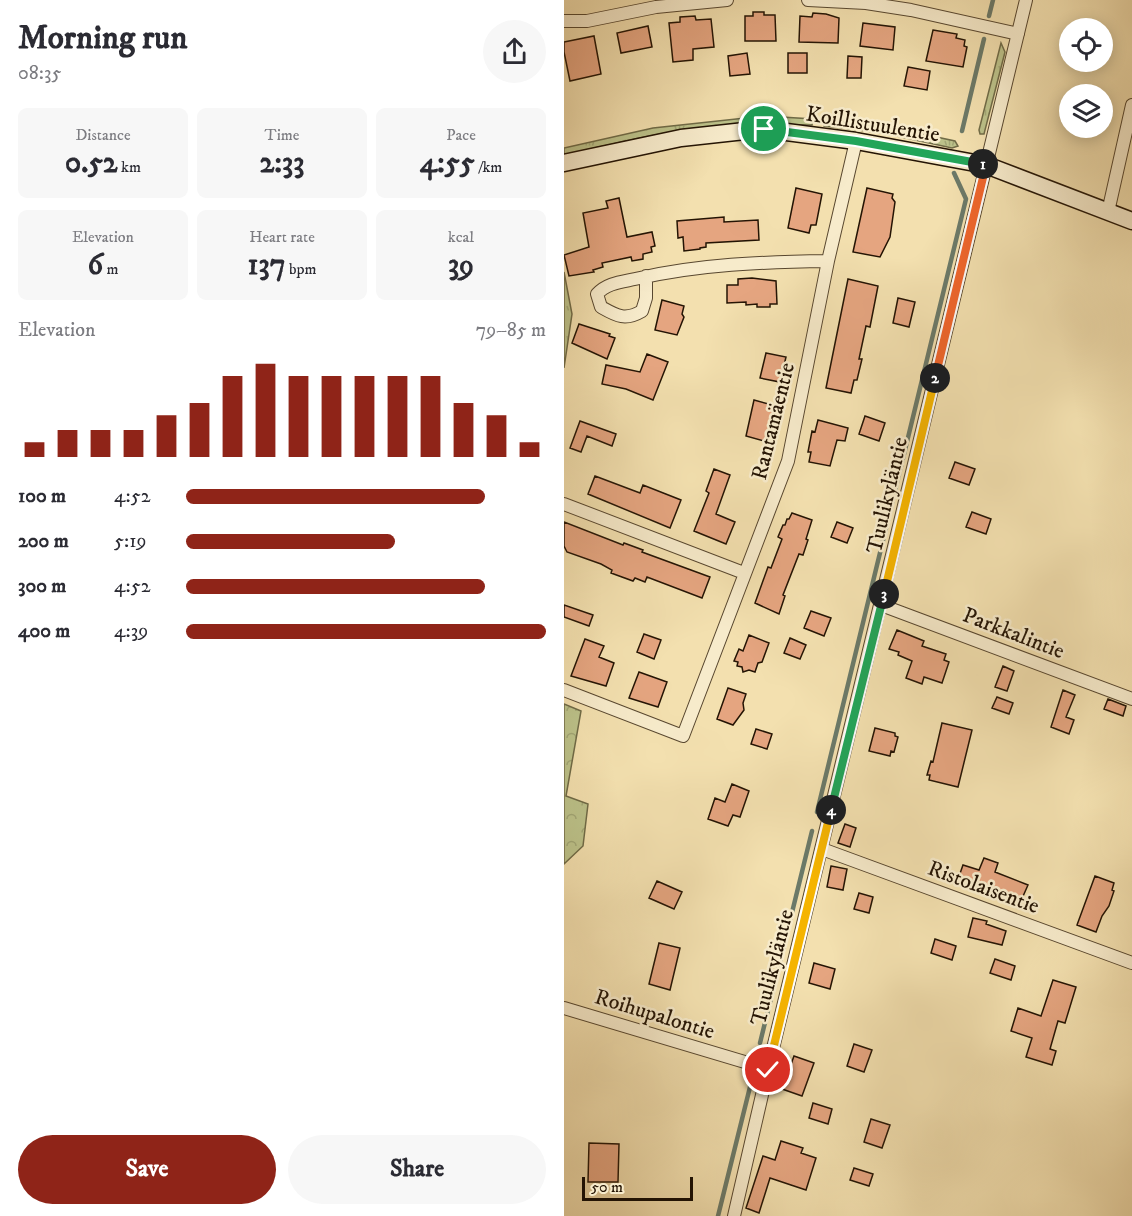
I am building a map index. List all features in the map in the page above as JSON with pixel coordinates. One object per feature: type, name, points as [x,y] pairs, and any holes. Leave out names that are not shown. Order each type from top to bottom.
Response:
[{"type":"street","points":[[564,21],[587,21],[656,8],[727,0]]},
{"type":"street","points":[[808,0],[866,3],[911,10],[1018,34]]},
{"type":"street","name":"Tuulikyläntie","points":[[734,1216],[1026,0]]},
{"type":"street","points":[[1108,212],[1132,105]]},
{"type":"street","name":"Koillistuulentie","points":[[564,163],[681,138],[764,129],[856,141],[986,165],[1132,221]]},
{"type":"street","name":"Rantamäentie","points":[[564,690],[682,736],[788,461],[828,261],[856,141]]},
{"type":"street","points":[[646,276],[697,267],[747,262],[828,261]]},
{"type":"street","points":[[564,504],[744,573]]},
{"type":"street","name":"Parkkalintie","points":[[881,604],[1132,699]]},
{"type":"street","name":"Ristolaisentie","points":[[822,849],[1132,963]]},
{"type":"street","name":"Roihupalontie","points":[[564,1008],[768,1070]]},
{"type":"green space","points":[[1001,43],[1005,52],[984,134],[980,134],[979,130]]},
{"type":"green space","points":[[765,116],[813,119],[812,125],[743,125],[684,130],[564,155],[564,148],[653,128]]},
{"type":"green space","points":[[822,119],[885,126],[955,141],[958,146],[952,148],[883,133],[824,126]]},
{"type":"green space","points":[[564,272],[572,314],[564,368]]},
{"type":"green space","points":[[564,704],[581,711],[566,796],[588,804],[583,846],[564,864]]},
{"type":"building","points":[[753,12],[775,15],[776,41],[745,41],[745,16],[753,16]]},
{"type":"building","points":[[813,13],[839,18],[838,43],[799,42],[800,16],[812,17]]},
{"type":"building","points":[[695,16],[696,20],[711,19],[714,47],[693,49],[693,60],[673,62],[669,23],[680,22],[680,17]]},
{"type":"building","points":[[863,23],[895,27],[893,50],[860,46]]},
{"type":"building","points":[[648,26],[652,47],[621,53],[617,33]]},
{"type":"building","points":[[933,30],[957,34],[956,38],[965,40],[964,46],[967,47],[963,67],[926,61]]},
{"type":"building","points":[[594,36],[601,74],[570,81],[564,42]]},
{"type":"building","points":[[747,53],[750,74],[730,76],[728,56]]},
{"type":"building","points":[[788,53],[807,53],[807,73],[788,73]]},
{"type":"building","points":[[848,56],[862,57],[861,78],[847,78]]},
{"type":"building","points":[[908,67],[930,71],[927,90],[904,86]]},
{"type":"building","points":[[796,188],[822,194],[816,225],[811,225],[809,233],[788,228]]},
{"type":"building","points":[[867,188],[893,194],[892,198],[895,202],[890,237],[880,257],[853,252]]},
{"type":"building","points":[[619,198],[627,237],[652,232],[655,246],[651,247],[652,252],[643,254],[643,259],[632,261],[631,257],[602,263],[603,267],[593,270],[594,272],[569,276],[564,255],[589,247],[583,213],[608,208],[606,201]]},
{"type":"building","points":[[724,217],[724,222],[758,220],[759,240],[706,243],[706,247],[684,251],[683,237],[678,238],[677,221]]},
{"type":"building","points":[[738,279],[776,281],[777,304],[770,304],[770,307],[757,307],[757,304],[746,305],[746,302],[727,303],[727,285],[738,285]]},
{"type":"building","points":[[848,279],[878,286],[870,327],[866,326],[857,380],[854,380],[851,393],[826,388]]},
{"type":"building","points":[[898,298],[915,302],[909,327],[893,323]]},
{"type":"building","points":[[662,300],[684,306],[682,314],[684,317],[677,335],[655,330]]},
{"type":"building","points":[[579,324],[610,334],[609,336],[615,338],[607,359],[572,343]]},
{"type":"building","points":[[766,353],[786,357],[780,382],[760,378]]},
{"type":"building","points":[[647,354],[668,362],[653,400],[626,389],[602,384],[606,365],[640,372]]},
{"type":"building","points":[[754,400],[776,406],[768,442],[746,436]]},
{"type":"building","points":[[865,416],[885,423],[879,441],[859,434]]},
{"type":"building","points":[[818,420],[848,428],[845,441],[837,440],[830,466],[809,462],[811,452],[808,452],[812,431],[815,432]]},
{"type":"building","points":[[580,421],[616,434],[612,446],[587,436],[581,452],[570,448]]},
{"type":"building","points":[[955,462],[975,469],[969,485],[949,478]]},
{"type":"building","points":[[714,469],[730,475],[716,514],[735,522],[726,544],[694,531],[709,493],[706,491]]},
{"type":"building","points":[[595,476],[640,493],[643,485],[681,500],[670,528],[588,494]]},
{"type":"building","points":[[972,512],[991,519],[986,534],[966,527]]},
{"type":"building","points":[[792,513],[812,520],[803,555],[799,554],[783,595],[785,596],[779,614],[755,603],[768,567],[771,568],[782,539],[778,537]]},
{"type":"building","points":[[564,522],[710,577],[702,598],[647,577],[645,582],[635,578],[633,581],[611,573],[612,570],[601,564],[567,552],[564,546]]},
{"type":"building","points":[[837,522],[853,528],[847,543],[831,537]]},
{"type":"building","points":[[564,605],[593,615],[589,626],[564,617]]},
{"type":"building","points":[[811,611],[831,618],[824,636],[804,628]]},
{"type":"building","points":[[897,630],[924,641],[922,646],[946,654],[944,660],[949,662],[942,683],[924,677],[922,684],[906,678],[912,661],[898,655],[899,652],[889,649]]},
{"type":"building","points":[[644,634],[661,640],[654,659],[637,652]]},
{"type":"building","points":[[749,635],[769,643],[762,662],[758,663],[755,672],[749,670],[743,672],[742,667],[737,666],[738,662],[734,661],[739,649],[743,651]]},
{"type":"building","points":[[790,638],[806,645],[800,659],[784,653]]},
{"type":"building","points":[[585,639],[604,646],[599,657],[614,663],[606,686],[571,676]]},
{"type":"building","points":[[1003,666],[1014,671],[1007,691],[995,687]]},
{"type":"building","points":[[639,672],[667,682],[658,707],[629,698]]},
{"type":"building","points":[[728,688],[746,694],[743,703],[744,710],[733,725],[717,719]]},
{"type":"building","points":[[1063,690],[1075,695],[1066,717],[1074,720],[1069,734],[1051,727]]},
{"type":"building","points":[[997,697],[1013,703],[1009,714],[992,708]]},
{"type":"building","points":[[1108,699],[1126,706],[1123,716],[1104,709]]},
{"type":"building","points":[[942,723],[972,730],[958,787],[929,780],[930,775],[927,775],[931,761],[933,762]]},
{"type":"building","points":[[875,728],[895,733],[898,737],[894,752],[891,751],[890,756],[869,751]]},
{"type":"building","points":[[756,729],[772,734],[767,749],[751,744]]},
{"type":"building","points":[[732,784],[749,791],[740,817],[733,815],[728,826],[708,819],[715,798],[725,802]]},
{"type":"building","points":[[845,824],[856,828],[850,847],[838,843]]},
{"type":"building","points":[[984,858],[998,863],[995,872],[1028,885],[1020,903],[957,882],[963,865],[979,870]]},
{"type":"building","points":[[831,866],[847,869],[843,890],[827,887]]},
{"type":"building","points":[[1095,876],[1114,883],[1109,906],[1096,932],[1077,925]]},
{"type":"building","points":[[657,881],[682,892],[674,909],[649,898]]},
{"type":"building","points":[[859,893],[873,897],[869,913],[854,909]]},
{"type":"building","points":[[973,918],[987,921],[986,924],[1006,931],[1002,945],[968,937]]},
{"type":"building","points":[[935,939],[956,946],[952,960],[931,953]]},
{"type":"building","points":[[659,943],[680,948],[670,990],[649,984]]},
{"type":"building","points":[[995,959],[1015,966],[1011,980],[990,973]]},
{"type":"building","points":[[814,963],[835,969],[830,989],[809,983]]},
{"type":"building","points":[[1053,980],[1076,987],[1065,1023],[1058,1021],[1050,1049],[1056,1051],[1052,1065],[1026,1057],[1032,1038],[1011,1031],[1018,1008],[1041,1016]]},
{"type":"building","points":[[854,1044],[872,1050],[864,1072],[847,1066]]},
{"type":"building","points":[[794,1056],[814,1063],[802,1096],[782,1089]]},
{"type":"building","points":[[813,1103],[832,1109],[828,1124],[809,1118]]},
{"type":"building","points":[[871,1119],[890,1125],[882,1148],[864,1142]]},
{"type":"building","points":[[781,1141],[803,1148],[801,1153],[816,1158],[806,1190],[770,1178],[759,1213],[746,1208],[763,1156],[775,1160]]},
{"type":"building","points":[[589,1143],[619,1144],[618,1182],[588,1182]]},
{"type":"building","points":[[854,1168],[873,1174],[869,1186],[850,1180]]},
{"type":"waterway","points":[[989,16],[993,0]]},
{"type":"waterway","points":[[962,131],[984,39]]},
{"type":"waterway","points":[[817,812],[966,199],[954,173]]},
{"type":"waterway","points":[[760,1043],[812,831]]},
{"type":"waterway","points":[[718,1216],[750,1087]]},
{"type":"route","points":[[764,129],[856,141],[986,165],[768,1070]]}]
